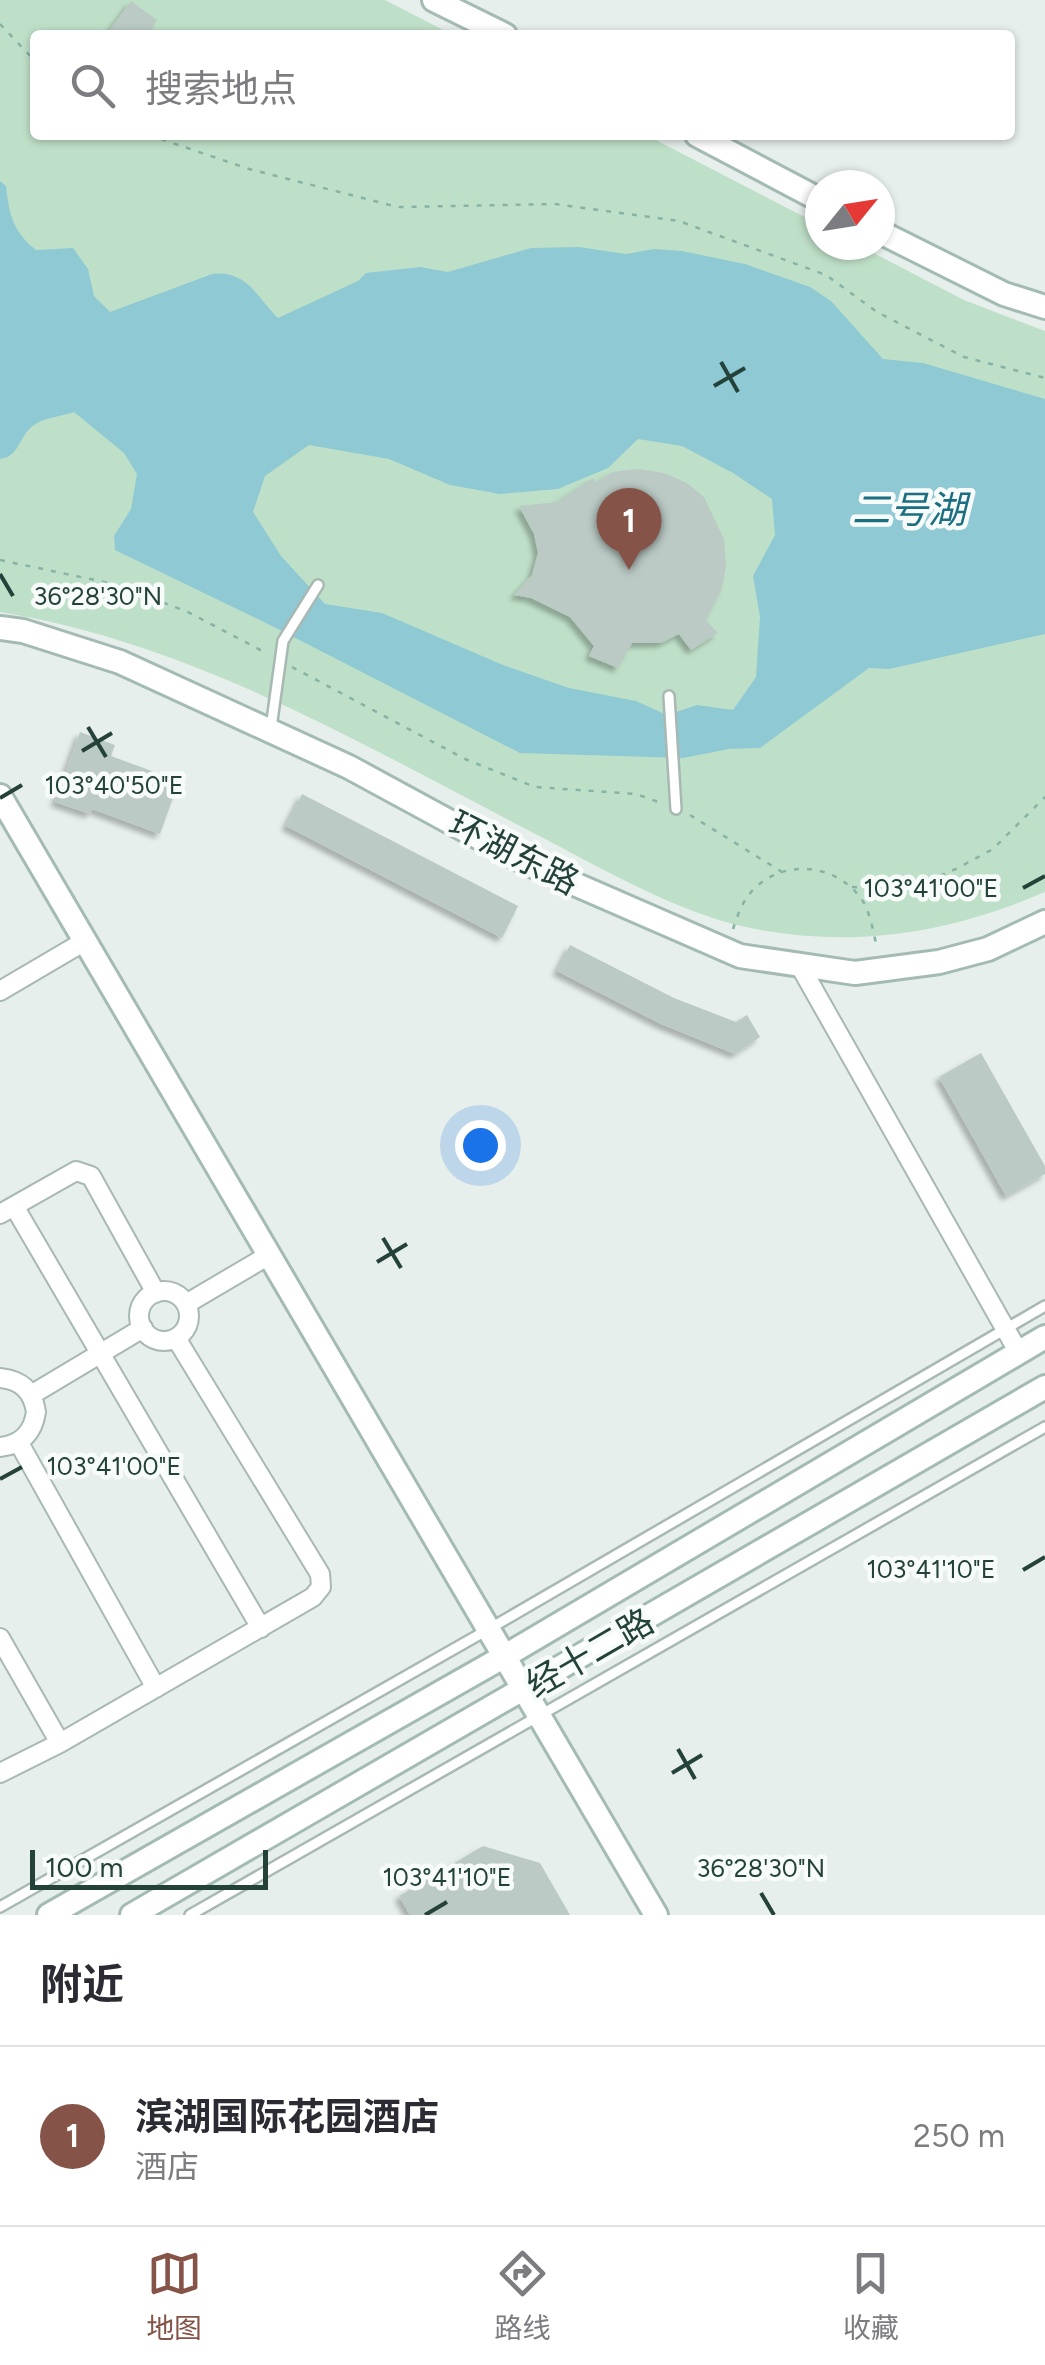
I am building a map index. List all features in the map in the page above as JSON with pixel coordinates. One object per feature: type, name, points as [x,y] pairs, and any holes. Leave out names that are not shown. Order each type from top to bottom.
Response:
[{"type":"street","points":[[434,0],[495,30]]},
{"type":"street","points":[[706,140],[805,192]]},
{"type":"street","points":[[895,240],[1004,294],[1045,308]]},
{"type":"street","name":"环湖东路","points":[[0,628],[23,630],[120,662],[349,766],[524,862],[740,956],[855,972],[882,969],[939,962],[988,949],[1045,922]]},
{"type":"street","points":[[0,796],[656,1915]]},
{"type":"street","points":[[0,991],[85,941]]},
{"type":"street","points":[[800,966],[1018,1353]]},
{"type":"street","points":[[156,1293],[91,1176],[76,1171],[7,1210],[102,1353],[261,1628]]},
{"type":"street","points":[[186,1304],[269,1255]]},
{"type":"street","points":[[156,1293],[174,1294],[186,1304],[187,1326],[176,1338],[154,1338],[143,1328],[142,1306],[156,1293]]},
{"type":"street","points":[[31,1395],[143,1328]]},
{"type":"street","points":[[0,1773],[60,1743],[313,1598],[321,1587],[320,1574],[176,1338]]},
{"type":"street","points":[[49,1915],[506,1656],[1045,1338]]},
{"type":"street","points":[[0,1378],[19,1382],[31,1395],[36,1412],[35,1422],[9,1445],[156,1688]]},
{"type":"street","name":"经十二路","points":[[132,1915],[1045,1387]]},
{"type":"street","points":[[0,1638],[60,1743]]},
{"type":"lane","points":[[270,730],[282,641],[318,585]]},
{"type":"lane","points":[[669,696],[676,808]]},
{"type":"lane","points":[[0,1907],[1045,1306]]},
{"type":"lane","points":[[190,1915],[1045,1426]]},
{"type":"path","points":[[0,24],[30,56]]},
{"type":"path","points":[[162,140],[249,170],[398,207],[555,204],[679,221],[826,275],[877,312],[964,357],[1045,378]]},
{"type":"path","points":[[0,560],[114,584],[188,612],[465,759],[535,787],[636,794],[676,808],[782,872]]},
{"type":"path","points":[[852,888],[909,889],[958,868],[993,849],[1045,797]]},
{"type":"path","points":[[725,949],[741,906],[754,888],[782,872],[813,868],[834,875],[852,888],[865,905],[882,969]]},
{"type":"green space","points":[[0,0],[385,0],[443,30],[30,30],[30,140],[656,140],[805,217],[805,260],[887,260],[964,300],[1045,331],[1045,892],[973,918],[864,937],[788,934],[721,921],[634,885],[269,698],[138,646],[0,612]]},
{"type":"water","name":"二号湖","points":[[0,181],[6,186],[11,214],[22,236],[36,250],[73,248],[88,269],[94,296],[110,312],[212,274],[242,280],[278,318],[358,281],[366,273],[420,267],[448,272],[531,248],[579,247],[626,254],[654,249],[682,251],[745,264],[810,287],[831,301],[883,359],[923,363],[1045,399],[1045,634],[889,669],[869,668],[760,748],[729,749],[683,758],[520,753],[115,550],[114,536],[131,509],[137,474],[124,453],[74,412],[34,425],[12,454],[0,459]],"holes":[[[638,439],[682,446],[772,499],[775,535],[753,576],[760,617],[756,677],[733,710],[697,705],[667,715],[636,701],[569,688],[503,665],[382,613],[325,604],[281,556],[253,512],[265,476],[309,445],[389,459],[450,485],[500,494],[558,489],[608,468]]]},
{"type":"building","points":[[131,1],[157,20],[150,30],[110,30]]},
{"type":"building","points":[[639,469],[664,473],[687,483],[704,497],[724,539],[726,566],[722,588],[706,620],[718,633],[691,650],[679,634],[661,643],[632,643],[618,668],[589,656],[594,646],[570,617],[531,598],[514,595],[532,575],[538,553],[534,534],[519,506],[557,502],[593,478],[596,482],[613,472]]},
{"type":"building","points":[[80,732],[115,745],[111,756],[179,781],[160,834],[92,809],[90,814],[55,802]]},
{"type":"building","points":[[302,794],[518,906],[502,938],[286,826]]},
{"type":"building","points":[[570,945],[674,998],[736,1022],[747,1015],[760,1037],[735,1054],[661,1024],[557,971]]},
{"type":"building","points":[[981,1053],[1045,1166],[1045,1174],[1006,1196],[939,1077]]},
{"type":"building","points":[[483,1846],[540,1863],[570,1915],[410,1915],[399,1896]]},
{"type":"place","name":"滨湖国际花园酒店","points":[[629,570]]}]
